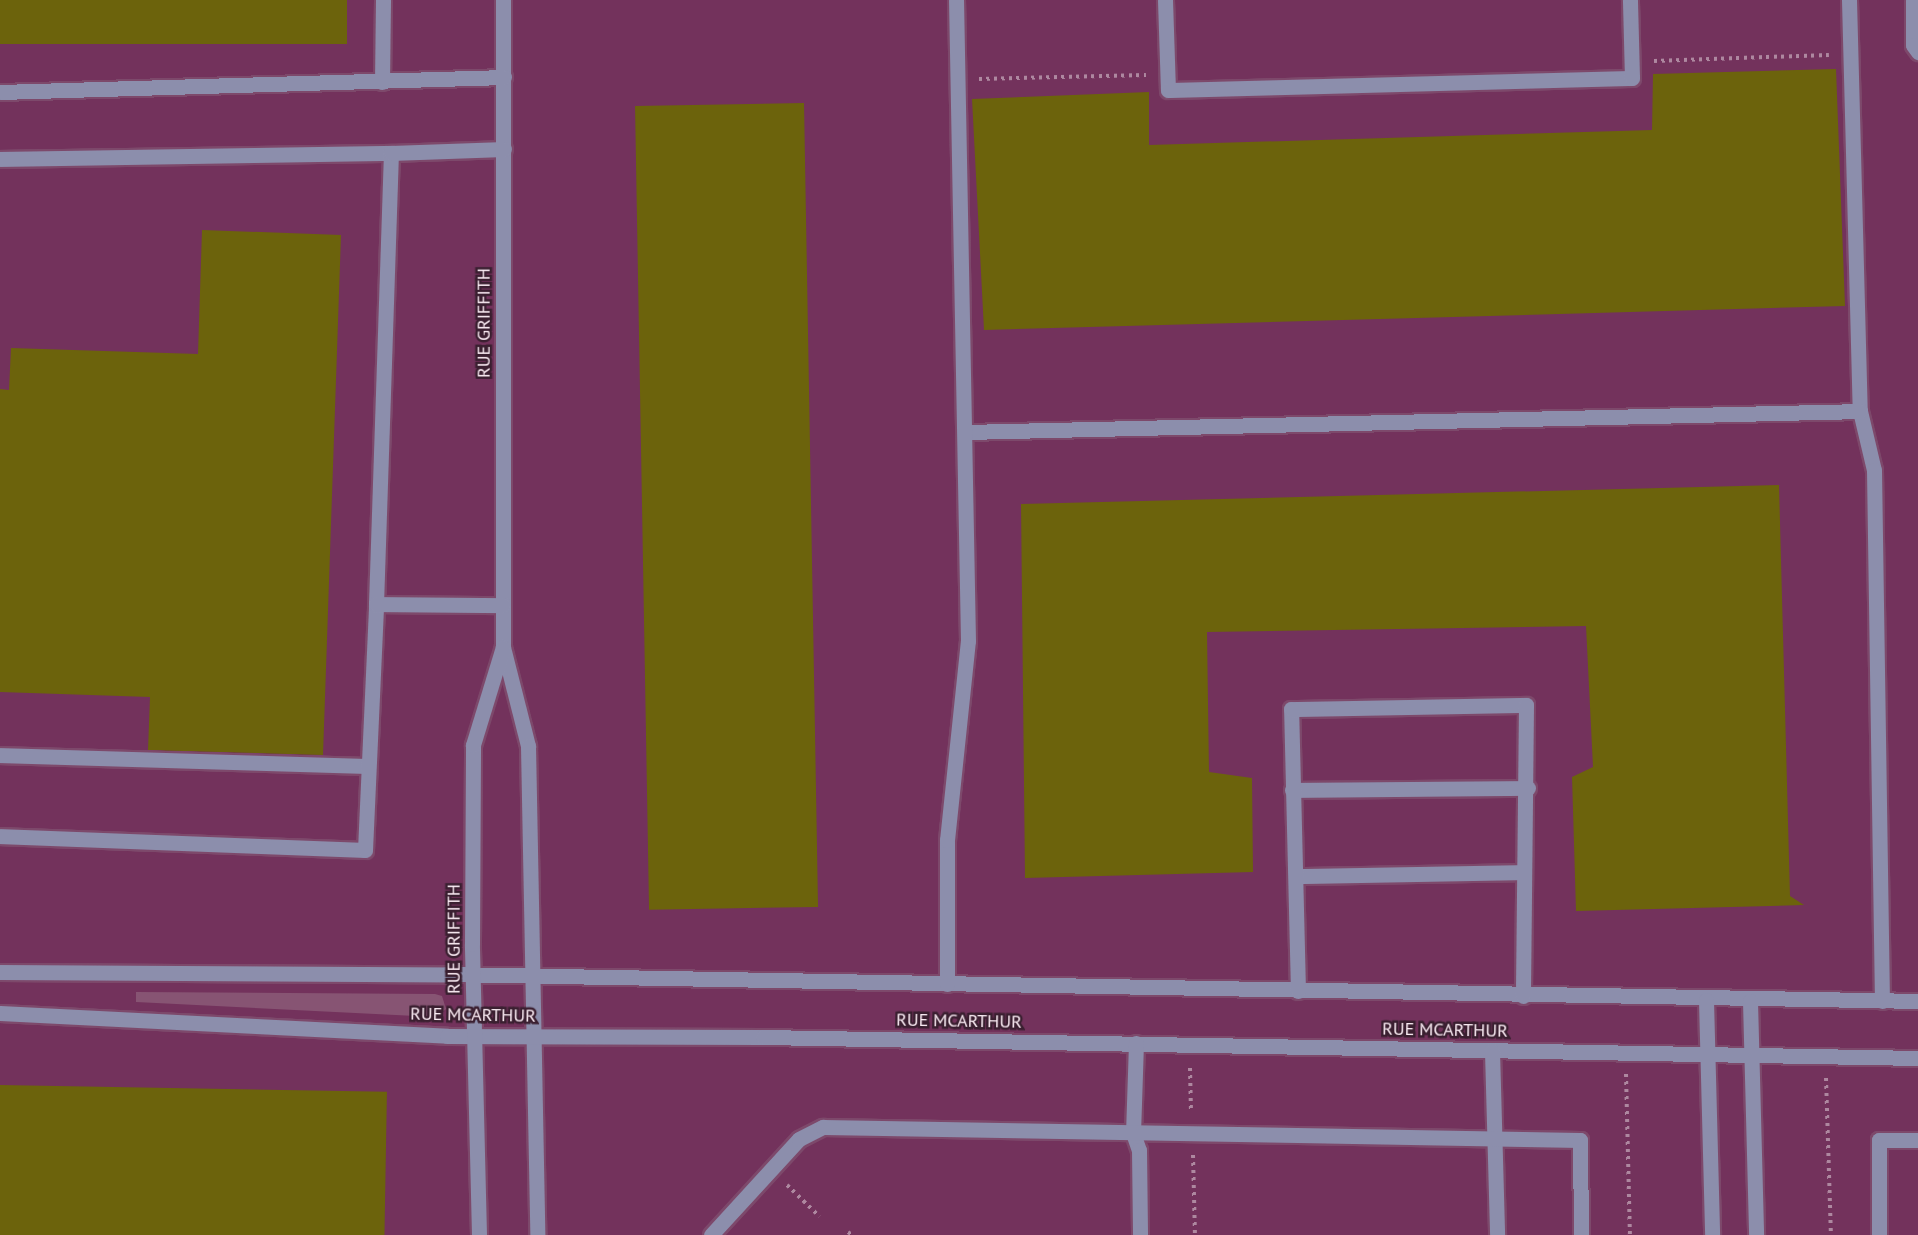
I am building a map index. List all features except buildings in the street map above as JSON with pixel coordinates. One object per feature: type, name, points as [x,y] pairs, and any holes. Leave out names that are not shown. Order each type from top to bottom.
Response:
[{"type":"street","points":[[382,82],[383,0]]},
{"type":"street","name":"RUE GRIFFITH","points":[[502,0],[504,77],[503,647],[528,746],[537,1235]]},
{"type":"street","points":[[947,984],[947,840],[968,641],[956,0]]},
{"type":"street","points":[[1166,0],[1168,90],[1632,78],[1630,0]]},
{"type":"street","points":[[1849,0],[1860,411],[1874,470],[1882,1001]]},
{"type":"street","points":[[1913,0],[1913,45],[1918,52]]},
{"type":"street","points":[[0,92],[504,77]]},
{"type":"street","points":[[0,159],[504,149]]},
{"type":"street","points":[[0,836],[365,850],[376,604],[391,153]]},
{"type":"street","points":[[965,432],[1860,411]]},
{"type":"street","points":[[376,604],[503,605]]},
{"type":"street","name":"RUE GRIFFITH","points":[[479,1235],[473,976],[473,745],[503,647]]},
{"type":"street","points":[[1298,991],[1298,876],[1292,856],[1291,709],[1526,705],[1528,788],[1526,855],[1522,872],[1523,996]]},
{"type":"street","points":[[0,754],[368,766]]},
{"type":"street","points":[[1292,789],[1528,788]]},
{"type":"street","points":[[1298,876],[1522,872]]},
{"type":"street","name":"RUE MCARTHUR","points":[[0,972],[473,976],[1750,1001],[1918,1001]]},
{"type":"street","points":[[1706,1000],[1712,1235]]},
{"type":"street","points":[[1750,1001],[1756,1235]]},
{"type":"street","name":"RUE MCARTHUR","points":[[0,1013],[474,1036],[1136,1043],[1752,1057],[1918,1058]]},
{"type":"street","points":[[1136,1043],[1133,1133],[1139,1150],[1140,1235]]},
{"type":"street","points":[[1492,1051],[1497,1235]]},
{"type":"street","points":[[711,1235],[807,1132],[823,1127],[1580,1140],[1581,1235]]},
{"type":"street","points":[[1880,1235],[1879,1140],[1918,1140]]},
{"type":"path","points":[[1647,62],[1822,55]]},
{"type":"path","points":[[975,80],[1146,75]]},
{"type":"path","points":[[1190,1065],[1191,1116]]},
{"type":"path","points":[[1626,1071],[1630,1235]]},
{"type":"path","points":[[1826,1074],[1831,1235]]},
{"type":"path","points":[[1193,1152],[1195,1235]]},
{"type":"path","points":[[771,1170],[819,1216]]},
{"type":"shaded area","points":[[0,0],[1918,0],[1918,1235],[0,1235]]},
{"type":"shaded area","points":[[136,992],[435,994],[442,996],[446,1009],[436,1017],[136,1002]]}]
